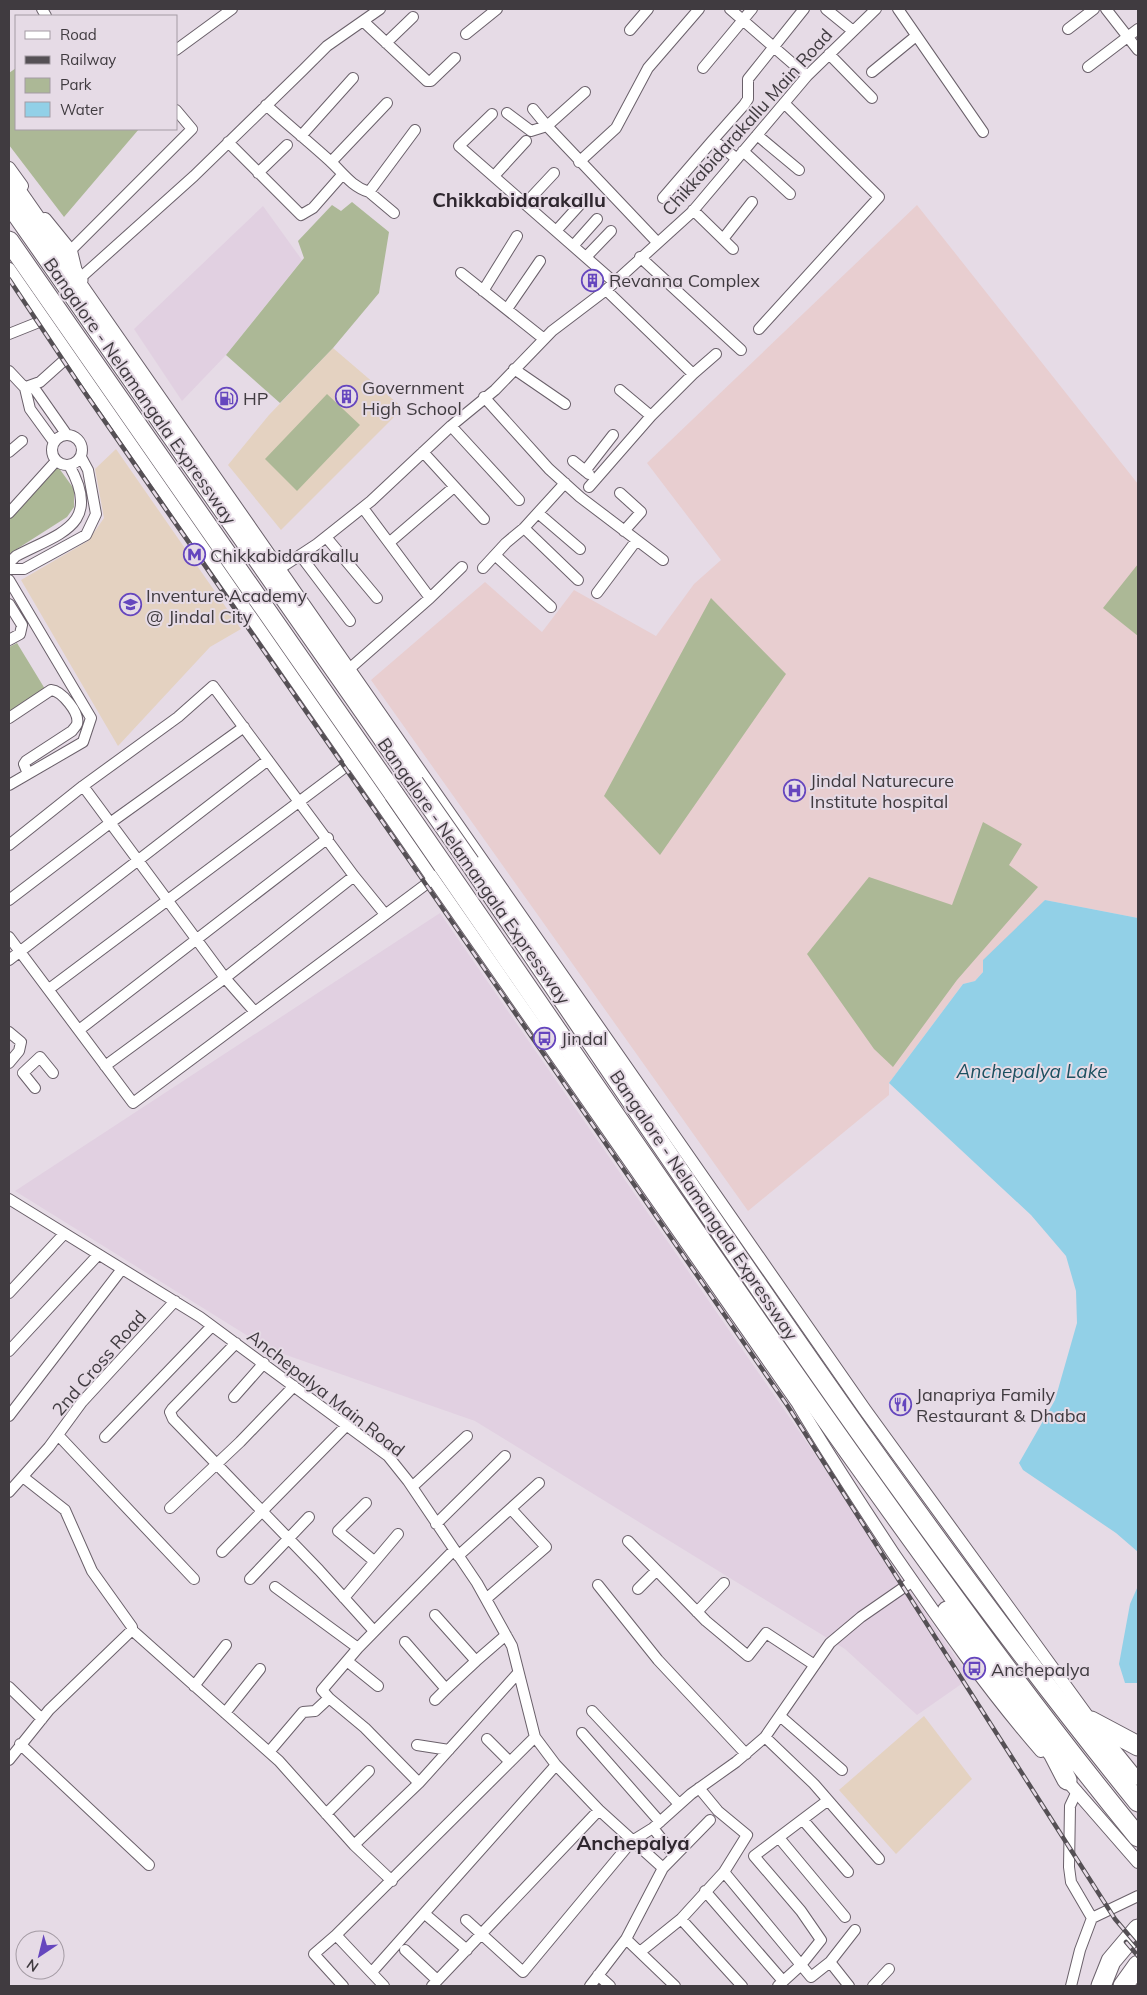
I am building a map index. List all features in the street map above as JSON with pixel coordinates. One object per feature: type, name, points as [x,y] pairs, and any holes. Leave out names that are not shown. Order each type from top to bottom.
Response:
[{"type":"highway","points":[[9,181],[78,280]]},
{"type":"highway","name":"Bangalore - Nelamangala Expressway","points":[[9,203],[470,863],[651,1128],[714,1224],[994,1619],[1138,1802]]},
{"type":"highway","name":"Bangalore - Nelamangala Expressway","points":[[9,241],[812,1399],[969,1619],[1072,1755],[1138,1837]]},
{"type":"highway","points":[[812,1399],[856,1482],[984,1662],[1053,1753],[1072,1786]]},
{"type":"highway","points":[[1091,1720],[1138,1746]]},
{"type":"highway","points":[[1101,1986],[1112,1961],[1138,1929]]},
{"type":"highway","points":[[1123,1986],[1138,1965]]},
{"type":"street","points":[[178,49],[232,9]]},
{"type":"street","points":[[630,30],[648,9]]},
{"type":"street","points":[[579,162],[616,128],[648,68],[699,9]]},
{"type":"street","points":[[730,9],[807,76]]},
{"type":"street","points":[[703,68],[752,9]]},
{"type":"street","points":[[663,198],[744,105],[748,99],[748,79],[804,9]]},
{"type":"street","points":[[826,9],[853,31]]},
{"type":"street","name":"Chikkabidarakallu Main Road","points":[[279,569],[326,537],[363,508],[451,426],[484,397],[495,390],[544,339],[610,286],[693,210],[807,76],[876,9]]},
{"type":"street","points":[[898,9],[983,132]]},
{"type":"street","points":[[1068,28],[1094,9]]},
{"type":"street","points":[[1106,9],[1138,50]]},
{"type":"street","points":[[78,280],[194,176],[315,56],[375,10]]},
{"type":"street","points":[[466,34],[490,11]]},
{"type":"street","points":[[386,43],[413,17]]},
{"type":"street","points":[[363,21],[427,81],[431,81],[455,58]]},
{"type":"street","points":[[1088,67],[1138,29]]},
{"type":"street","points":[[872,72],[916,36]]},
{"type":"street","points":[[829,54],[872,98]]},
{"type":"street","points":[[302,136],[353,78]]},
{"type":"street","points":[[507,114],[531,131],[547,126],[585,92]]},
{"type":"street","points":[[331,162],[387,102]]},
{"type":"street","points":[[760,328],[879,197],[784,103]]},
{"type":"street","points":[[266,105],[331,162],[342,175],[362,190],[369,192],[394,213]]},
{"type":"street","points":[[533,109],[579,162],[657,242]]},
{"type":"street","points":[[71,250],[192,128],[178,112]]},
{"type":"street","points":[[492,114],[459,146],[586,258],[693,374]]},
{"type":"street","points":[[369,192],[415,130]]},
{"type":"street","points":[[757,135],[799,170]]},
{"type":"street","points":[[713,140],[740,155],[790,194]]},
{"type":"street","points":[[494,176],[526,141]]},
{"type":"street","points":[[228,142],[301,215],[313,208],[342,175]]},
{"type":"street","points":[[258,173],[287,144]]},
{"type":"street","points":[[9,168],[71,250],[78,280],[443,808],[500,885],[591,1019],[868,1415],[1091,1720],[1138,1779]]},
{"type":"street","points":[[525,204],[554,173]]},
{"type":"street","points":[[556,231],[584,200]]},
{"type":"street","points":[[723,239],[752,202]]},
{"type":"street","points":[[693,210],[733,249]]},
{"type":"street","points":[[573,246],[596,219]]},
{"type":"street","points":[[586,258],[611,231]]},
{"type":"street","points":[[483,290],[517,236]]},
{"type":"street","points":[[640,257],[741,350]]},
{"type":"street","points":[[507,309],[540,261]]},
{"type":"street","points":[[461,273],[544,339]]},
{"type":"street","points":[[10,274],[44,320],[797,1402],[832,1462],[912,1581],[975,1669],[1138,1862]]},
{"type":"street","points":[[9,334],[44,320]]},
{"type":"street","points":[[573,461],[585,471],[592,483],[651,416],[716,354]]},
{"type":"street","points":[[28,386],[40,382],[69,356]]},
{"type":"street","points":[[514,369],[564,404]]},
{"type":"street","points":[[9,371],[28,386],[67,435],[80,441],[82,449],[81,458],[88,470],[96,514],[86,535],[24,569],[9,570]]},
{"type":"street","points":[[28,386],[30,409],[54,442]]},
{"type":"street","points":[[620,390],[651,416]]},
{"type":"street","points":[[484,397],[549,469],[636,541],[663,560]]},
{"type":"street","points":[[451,426],[519,500]]},
{"type":"street","points":[[67,435],[59,437],[54,442],[52,452],[56,461],[69,466],[81,458]]},
{"type":"street","points":[[585,471],[613,435]]},
{"type":"street","points":[[9,452],[22,441]]},
{"type":"street","points":[[423,452],[484,519]]},
{"type":"street","points":[[9,513],[56,461]]},
{"type":"street","points":[[9,563],[16,556],[73,526],[82,507],[78,480],[69,466]]},
{"type":"street","points":[[483,568],[524,528],[565,483]]},
{"type":"street","points":[[390,542],[454,487]]},
{"type":"street","points":[[620,493],[641,512],[624,531]]},
{"type":"street","points":[[363,508],[430,598]]},
{"type":"street","points":[[538,513],[580,549]]},
{"type":"street","points":[[524,528],[578,580]]},
{"type":"street","points":[[326,537],[376,598]]},
{"type":"street","points":[[597,593],[636,541]]},
{"type":"street","points":[[300,555],[350,620]]},
{"type":"street","points":[[495,556],[550,607]]},
{"type":"street","points":[[348,670],[430,598],[462,567]]},
{"type":"street","points":[[9,580],[91,718],[83,742],[9,786]]},
{"type":"street","points":[[9,604],[22,626],[20,634],[9,640]]},
{"type":"street","points":[[9,845],[82,786],[178,717],[213,686],[328,838],[354,876],[384,913]]},
{"type":"street","points":[[9,718],[51,690],[56,690],[64,696],[77,718],[77,724],[72,731],[26,761],[24,764],[28,774]]},
{"type":"street","points":[[9,900],[110,822],[244,727]]},
{"type":"street","points":[[9,960],[268,760]]},
{"type":"street","points":[[50,989],[352,762]]},
{"type":"street","points":[[82,786],[225,978],[254,1011]]},
{"type":"street","points":[[403,838],[443,808]]},
{"type":"street","points":[[415,854],[456,825]]},
{"type":"street","points":[[79,1030],[328,838]]},
{"type":"street","points":[[105,1066],[225,978],[354,876]]},
{"type":"street","points":[[9,937],[50,989],[133,1103],[384,913],[433,879]]},
{"type":"street","points":[[9,1032],[21,1042],[19,1051],[10,1062],[23,1073],[35,1088]]},
{"type":"street","points":[[23,1073],[40,1057],[53,1073]]},
{"type":"street","name":"Anchepalya Main Road","points":[[9,1199],[175,1301],[236,1342],[388,1456],[412,1487],[456,1553],[486,1599],[512,1646],[535,1737],[556,1765],[599,1810],[663,1868]]},
{"type":"street","points":[[9,1294],[64,1234]]},
{"type":"street","points":[[9,1351],[98,1255]]},
{"type":"street","points":[[9,1416],[122,1269]]},
{"type":"street","name":"2nd Cross Road","points":[[9,1492],[58,1435],[82,1402],[175,1301]]},
{"type":"street","points":[[104,1437],[212,1326]]},
{"type":"street","points":[[236,1342],[170,1412],[173,1419],[289,1539],[374,1631]]},
{"type":"street","points":[[234,1397],[264,1363]]},
{"type":"street","points":[[170,1508],[294,1386]]},
{"type":"street","points":[[222,1552],[347,1425]]},
{"type":"street","points":[[58,1435],[194,1579]]},
{"type":"street","points":[[412,1487],[467,1436]]},
{"type":"street","points":[[436,1524],[506,1456]]},
{"type":"street","points":[[23,1477],[65,1510],[92,1571],[132,1630],[269,1752],[354,1845],[392,1881]]},
{"type":"street","points":[[419,1783],[365,1728],[322,1690],[374,1631],[456,1553],[512,1510],[540,1483]]},
{"type":"street","points":[[366,1503],[338,1531],[374,1561]]},
{"type":"street","points":[[486,1599],[546,1547],[512,1510]]},
{"type":"street","points":[[250,1579],[309,1517]]},
{"type":"street","points":[[344,1598],[398,1534]]},
{"type":"street","points":[[628,1540],[697,1612],[748,1656],[766,1633],[813,1664]]},
{"type":"street","points":[[638,1589],[656,1571]]},
{"type":"street","points":[[466,1920],[523,1972],[632,1840],[657,1825],[698,1788],[746,1754],[765,1737],[813,1664],[838,1634],[912,1581]]},
{"type":"street","points":[[697,1612],[724,1582]]},
{"type":"street","points":[[598,1585],[658,1660],[746,1754]]},
{"type":"street","points":[[276,1587],[358,1648]]},
{"type":"street","points":[[435,1615],[476,1661]]},
{"type":"street","points":[[9,1757],[42,1719],[132,1630]]},
{"type":"street","points":[[435,1700],[506,1635]]},
{"type":"street","points":[[405,1642],[446,1689]]},
{"type":"street","points":[[194,1686],[226,1645]]},
{"type":"street","points":[[347,1661],[378,1686]]},
{"type":"street","points":[[225,1713],[260,1669]]},
{"type":"street","points":[[354,1845],[419,1783],[518,1673]]},
{"type":"street","points":[[9,1687],[42,1719]]},
{"type":"street","points":[[269,1752],[303,1712],[315,1711],[329,1698]]},
{"type":"street","points":[[592,1711],[679,1804]]},
{"type":"street","points":[[780,1716],[842,1770]]},
{"type":"street","points":[[582,1732],[657,1825],[674,1855]]},
{"type":"street","points":[[343,1986],[314,1954],[392,1881],[535,1737]]},
{"type":"street","points":[[765,1737],[814,1784],[878,1859]]},
{"type":"street","points":[[487,1739],[510,1762]]},
{"type":"street","points":[[20,1744],[149,1865]]},
{"type":"street","points":[[417,1745],[449,1750]]},
{"type":"street","points":[[372,1972],[556,1765]]},
{"type":"street","points":[[326,1814],[369,1771]]},
{"type":"street","points":[[1072,1786],[1069,1867],[1071,1882],[1092,1918]]},
{"type":"street","points":[[640,1952],[681,1919],[724,1872],[747,1836],[718,1811],[698,1788]]},
{"type":"street","points":[[705,1891],[780,1984],[801,1965],[821,1940],[801,1911],[754,1856],[780,1839],[827,1801]]},
{"type":"street","points":[[405,1950],[434,1983],[482,1935],[599,1810]]},
{"type":"street","points":[[590,1986],[626,1939],[663,1868],[710,1820]]},
{"type":"street","points":[[803,1820],[848,1872]]},
{"type":"street","points":[[780,1839],[845,1917]]},
{"type":"street","points":[[724,1872],[811,1977],[830,1962],[856,1930]]},
{"type":"street","points":[[1071,1986],[1080,1950],[1092,1918],[1138,1896]]},
{"type":"street","points":[[425,1914],[467,1950]]},
{"type":"street","points":[[681,1919],[742,1986]]},
{"type":"street","points":[[336,1935],[384,1986]]},
{"type":"street","points":[[626,1939],[675,1986]]},
{"type":"street","points":[[830,1962],[849,1986]]},
{"type":"street","points":[[873,1986],[889,1969]]},
{"type":"street","points":[[598,1975],[610,1986]]},
{"type":"shaded area","name":"Jindal Naturecure Institute hospital","points":[[917,205],[1138,484],[1138,918],[1045,900],[975,981],[963,984],[889,1083],[889,1095],[748,1211],[371,680],[485,582],[542,632],[574,590],[656,636],[694,584],[721,560],[647,463]]},
{"type":"shaded area","points":[[263,206],[302,260],[226,355],[182,401],[134,329]]},
{"type":"shaded area","points":[[333,348],[403,408],[281,530],[228,465],[269,415]]},
{"type":"shaded area","name":"Inventure Academy @ Jindal City","points":[[116,449],[241,629],[210,647],[118,746],[21,580],[88,541],[104,518],[95,469]]},
{"type":"shaded area","points":[[440,913],[970,1678],[917,1715],[845,1649],[475,1421],[269,1349],[15,1191]]},
{"type":"shaded area","points":[[924,1716],[972,1779],[896,1854],[839,1790]]},
{"type":"green space","points":[[15,69],[15,130],[138,130],[64,217],[9,145],[9,73]]},
{"type":"green space","points":[[352,202],[389,232],[379,293],[333,348],[280,403],[226,355],[304,258],[298,241],[332,205],[341,211]]},
{"type":"green space","points":[[327,394],[360,425],[297,491],[265,459]]},
{"type":"green space","points":[[56,464],[74,489],[74,507],[67,517],[9,554],[9,519]]},
{"type":"green space","points":[[1138,564],[1138,636],[1103,608]]},
{"type":"green space","points":[[711,598],[786,674],[660,855],[604,796]]},
{"type":"green space","points":[[17,643],[45,689],[9,712],[9,647]]},
{"type":"green space","points":[[983,822],[1022,844],[1009,865],[1038,887],[957,980],[893,1067],[874,1049],[807,954],[869,877],[952,905]]},
{"type":"water","name":"Anchepalya Lake","points":[[1045,900],[1138,918],[1138,1552],[1116,1533],[1023,1470],[1019,1463],[1055,1400],[1077,1323],[1076,1291],[1066,1256],[1031,1215],[889,1083],[963,984],[975,981],[983,972],[983,960]]},
{"type":"water","points":[[1138,1586],[1138,1678],[1137,1683],[1125,1683],[1119,1664],[1130,1604]]},
{"type":"railway","points":[[9,279],[83,390],[787,1405],[1115,1919],[1138,1946]]},
{"type":"railway","points":[[1126,1942],[1138,1956]]},
{"type":"place","name":"Revanna Complex","points":[[593,280]]},
{"type":"place","name":"Government High School","points":[[346,397]]},
{"type":"place","name":"HP","points":[[227,398]]},
{"type":"place","name":"Chikkabidarakallu","points":[[194,555]]},
{"type":"place","name":"Inventure Academy @ Jindal City","points":[[130,605]]},
{"type":"place","name":"Jindal Naturecure Institute hospital","points":[[794,790]]},
{"type":"place","name":"Jindal","points":[[545,1038]]},
{"type":"place","name":"Janapriya Family Restaurant & Dhaba","points":[[900,1404]]},
{"type":"place","name":"Anchepalya","points":[[975,1669]]},
{"type":"district","name":"Chikkabidarakallu","points":[[519,199]]},
{"type":"district","name":"Anchepalya","points":[[633,1842]]}]
